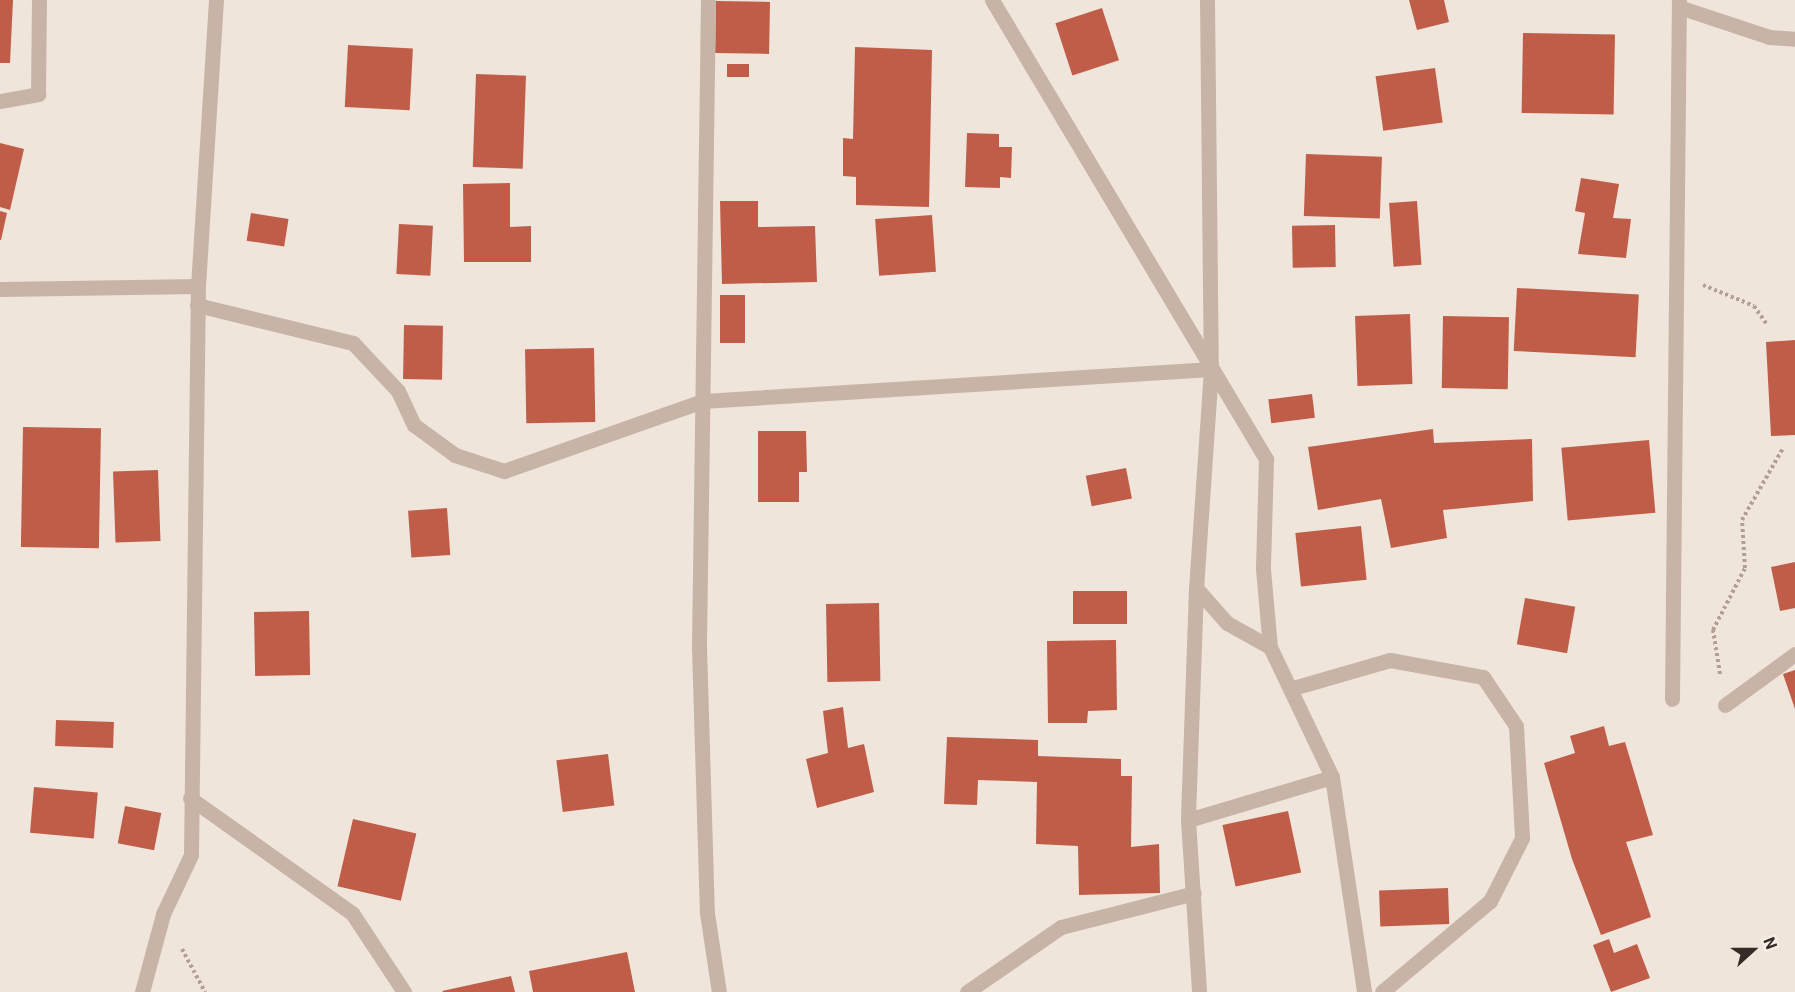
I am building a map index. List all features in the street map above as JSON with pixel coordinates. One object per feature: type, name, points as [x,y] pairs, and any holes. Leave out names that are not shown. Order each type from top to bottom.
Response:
[{"type":"street","points":[[0,101],[38,93],[39,0]]},
{"type":"street","points":[[142,992],[163,914],[191,855],[198,286],[216,0]]},
{"type":"street","points":[[708,0],[699,658],[708,912],[719,992]]},
{"type":"street","points":[[992,0],[1266,459],[1263,569],[1270,646],[1293,688],[1332,777],[1364,992]]},
{"type":"street","points":[[1199,992],[1188,820],[1196,588],[1211,369],[1207,0]]},
{"type":"street","points":[[1672,699],[1679,4],[1769,37],[1795,39]]},
{"type":"street","points":[[0,290],[198,286]]},
{"type":"street","points":[[198,305],[353,343],[398,391],[414,425],[455,455],[504,471],[703,400],[1211,369]]},
{"type":"street","points":[[1196,588],[1227,623],[1270,646]]},
{"type":"street","points":[[1725,705],[1795,654]]},
{"type":"street","points":[[1293,688],[1390,660],[1484,677],[1516,726],[1522,838],[1490,901],[1382,992]]},
{"type":"street","points":[[1188,820],[1332,777]]},
{"type":"street","points":[[190,798],[352,913],[404,992]]},
{"type":"street","points":[[968,992],[1061,927],[1194,893]]},
{"type":"path","points":[[1677,274],[1754,306],[1768,326]]},
{"type":"path","points":[[1725,705],[1713,630],[1745,568],[1742,520],[1783,448]]},
{"type":"building","points":[[0,0],[13,0],[10,63],[0,63]]},
{"type":"building","points":[[1409,0],[1444,0],[1449,22],[1417,30]]},
{"type":"building","points":[[716,1],[770,2],[769,54],[715,53]]},
{"type":"building","points":[[1102,8],[1119,60],[1072,75],[1055,23]]},
{"type":"building","points":[[1523,33],[1615,35],[1614,115],[1522,113]]},
{"type":"building","points":[[348,45],[413,48],[410,110],[345,107]]},
{"type":"building","points":[[855,47],[932,50],[929,207],[856,205],[856,177],[843,176],[843,138],[853,139]]},
{"type":"building","points":[[727,64],[749,64],[749,77],[727,77]]},
{"type":"building","points":[[1435,68],[1443,122],[1383,131],[1376,76]]},
{"type":"building","points":[[476,74],[526,76],[523,169],[473,167]]},
{"type":"building","points":[[967,133],[999,134],[999,147],[1012,147],[1011,178],[1000,177],[1000,188],[965,187]]},
{"type":"building","points":[[0,143],[24,149],[10,210],[0,207]]},
{"type":"building","points":[[1306,154],[1382,157],[1380,219],[1304,216]]},
{"type":"building","points":[[1581,178],[1619,184],[1613,218],[1631,219],[1626,258],[1578,254],[1585,213],[1575,211]]},
{"type":"building","points":[[510,183],[510,227],[531,226],[531,262],[464,262],[463,184]]},
{"type":"building","points":[[720,201],[758,201],[758,227],[815,226],[817,282],[722,284]]},
{"type":"building","points":[[1417,201],[1421,265],[1394,267],[1389,203]]},
{"type":"building","points":[[0,211],[7,213],[1,240],[0,240]]},
{"type":"building","points":[[251,213],[289,219],[284,247],[247,241]]},
{"type":"building","points":[[932,215],[936,272],[879,276],[875,219]]},
{"type":"building","points":[[399,224],[433,226],[430,276],[396,274]]},
{"type":"building","points":[[1335,225],[1336,267],[1293,268],[1292,226]]},
{"type":"building","points":[[1517,288],[1639,294],[1636,357],[1514,351]]},
{"type":"building","points":[[720,295],[745,295],[745,343],[720,343]]},
{"type":"building","points":[[1410,314],[1412,384],[1357,386],[1355,316]]},
{"type":"building","points":[[1443,316],[1509,317],[1508,389],[1442,388]]},
{"type":"building","points":[[404,325],[443,326],[442,380],[403,379]]},
{"type":"building","points":[[1795,340],[1795,435],[1771,436],[1766,342]]},
{"type":"building","points":[[594,348],[595,422],[526,423],[525,349]]},
{"type":"building","points":[[1312,394],[1315,418],[1271,423],[1268,399]]},
{"type":"building","points":[[23,427],[101,428],[99,548],[21,547]]},
{"type":"building","points":[[1433,429],[1434,443],[1532,439],[1533,501],[1443,510],[1447,538],[1391,548],[1381,499],[1318,510],[1308,447]]},
{"type":"building","points":[[758,431],[806,431],[807,472],[799,472],[799,502],[758,502]]},
{"type":"building","points":[[1649,440],[1655,513],[1568,520],[1561,448]]},
{"type":"building","points":[[1126,468],[1132,498],[1092,506],[1086,476]]},
{"type":"building","points":[[158,470],[160,541],[116,543],[113,472]]},
{"type":"building","points":[[447,508],[450,555],[411,558],[408,511]]},
{"type":"building","points":[[1361,526],[1367,580],[1301,587],[1295,533]]},
{"type":"building","points":[[1795,562],[1795,608],[1780,611],[1771,567]]},
{"type":"building","points":[[1073,591],[1127,591],[1127,624],[1073,624]]},
{"type":"building","points":[[1525,598],[1575,607],[1567,653],[1517,644]]},
{"type":"building","points":[[879,603],[880,681],[827,682],[826,604]]},
{"type":"building","points":[[309,611],[310,675],[255,676],[254,612]]},
{"type":"building","points":[[1116,640],[1117,710],[1088,711],[1087,723],[1048,723],[1047,641]]},
{"type":"building","points":[[1795,670],[1795,709],[1783,674]]},
{"type":"building","points":[[843,707],[848,748],[864,744],[874,792],[817,808],[806,759],[828,753],[823,711]]},
{"type":"building","points":[[56,720],[114,722],[113,748],[55,746]]},
{"type":"building","points":[[1604,726],[1609,746],[1625,742],[1653,835],[1626,842],[1651,917],[1601,935],[1572,859],[1544,763],[1575,753],[1570,736]]},
{"type":"building","points":[[947,737],[1038,740],[1038,756],[1121,759],[1121,776],[1132,776],[1131,847],[1159,844],[1160,893],[1079,895],[1078,846],[1036,844],[1037,782],[978,780],[977,805],[944,804]]},
{"type":"building","points":[[608,754],[614,806],[563,812],[556,760]]},
{"type":"building","points":[[34,787],[98,793],[94,838],[30,833]]},
{"type":"building","points":[[125,806],[161,813],[154,850],[118,843]]},
{"type":"building","points":[[1288,811],[1301,873],[1236,887],[1222,825]]},
{"type":"building","points":[[353,819],[416,834],[401,901],[337,886]]},
{"type":"building","points":[[1448,888],[1449,924],[1380,926],[1379,890]]},
{"type":"building","points":[[1609,939],[1614,953],[1637,944],[1650,978],[1611,992],[1593,945]]},
{"type":"building","points":[[627,952],[635,992],[533,992],[529,971]]},
{"type":"building","points":[[511,976],[515,992],[442,991]]}]
